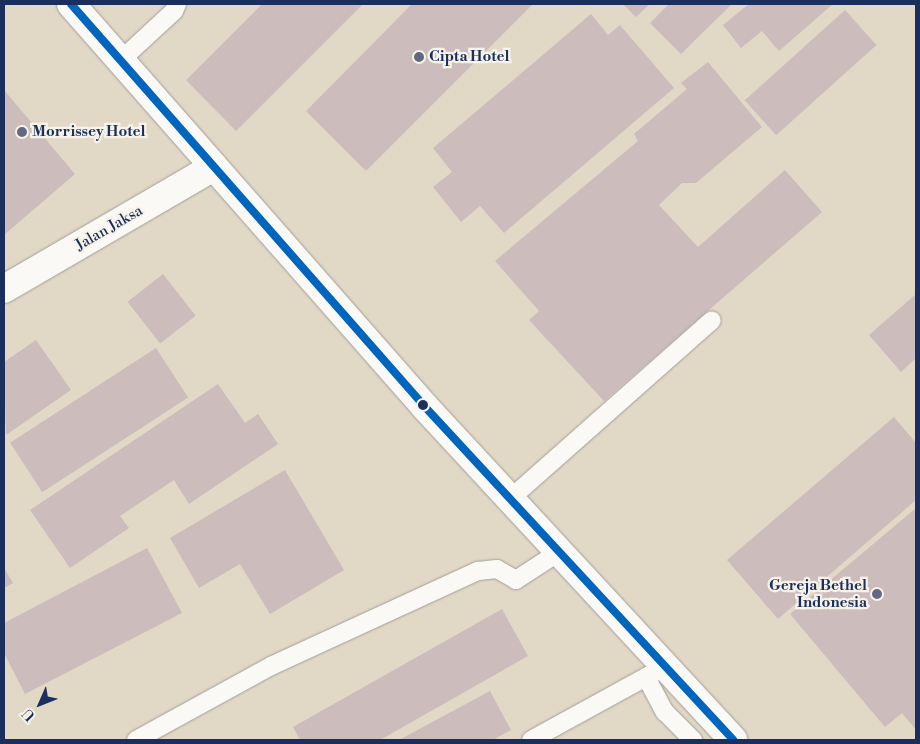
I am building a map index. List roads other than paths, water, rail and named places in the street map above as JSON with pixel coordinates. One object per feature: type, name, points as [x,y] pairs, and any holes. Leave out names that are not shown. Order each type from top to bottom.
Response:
[{"type":"main road","points":[[71,4],[426,408],[559,552],[656,672],[730,739]]},
{"type":"main road","name":"Jalan Jaksa","points":[[4,289],[214,168]]},
{"type":"lane","points":[[121,60],[177,4]]},
{"type":"lane","points":[[511,498],[712,320]]},
{"type":"lane","points":[[136,740],[271,666],[478,571],[497,569],[516,580],[559,552]]},
{"type":"lane","points":[[531,740],[656,672],[665,712],[693,740]]},
{"type":"place","name":"Cipta Hotel","points":[[419,57]]},
{"type":"place","name":"Morrissey Hotel","points":[[22,132]]},
{"type":"place","name":"Gereja Bethel Indonesia","points":[[877,594]]}]
